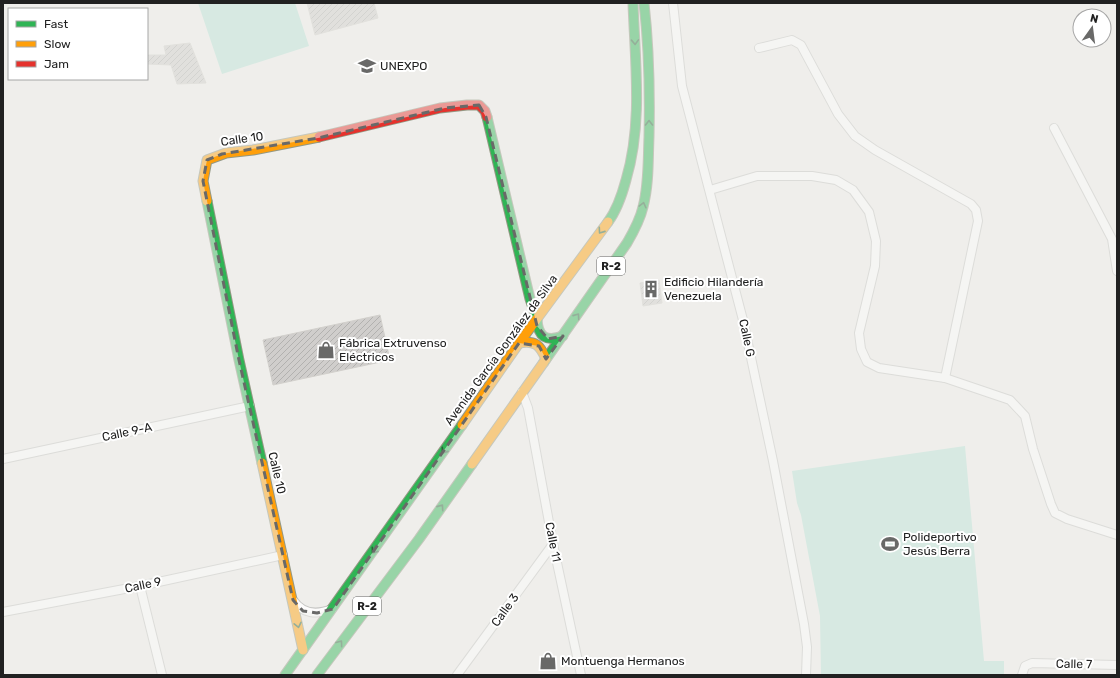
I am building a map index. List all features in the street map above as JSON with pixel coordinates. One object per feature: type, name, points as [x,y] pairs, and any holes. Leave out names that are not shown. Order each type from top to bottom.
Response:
[{"type":"main road","name":"Avenida García González da Silva","points":[[285,675],[519,343],[611,218],[622,195],[635,141],[637,121],[633,3]]},
{"type":"main road","name":"R-2","points":[[317,675],[419,539],[629,242],[638,221],[645,198],[648,169],[648,34],[644,3]]},
{"type":"main road","name":"Calle 10","points":[[303,650],[239,360],[203,181],[207,160],[214,156],[253,151],[339,133],[445,108],[468,104],[479,105],[485,111],[530,299],[537,319]]},
{"type":"main road","points":[[537,319],[537,326],[543,336],[548,339],[555,339],[563,336]]},
{"type":"main road","points":[[519,343],[525,341],[536,343],[542,350],[546,359]]},
{"type":"street","name":"Calle G","points":[[673,3],[682,86],[743,320],[773,461],[804,624],[807,647],[806,675]]},
{"type":"street","points":[[759,48],[792,40],[801,45],[838,114],[855,136],[875,150],[971,204],[976,210],[978,221],[945,378]]},
{"type":"street","points":[[1054,128],[1114,238],[1117,270]]},
{"type":"street","points":[[710,190],[757,176],[812,176],[836,180],[853,190],[870,212],[876,240],[875,266],[859,333],[860,349],[867,362],[879,368],[945,378],[1010,400],[1025,416],[1033,448],[1055,513],[1066,519],[1117,535]]},
{"type":"street","name":"Calle 11","points":[[522,392],[528,408],[553,544],[581,675]]},
{"type":"street","points":[[514,404],[528,408]]},
{"type":"street","name":"Calle 9-A","points":[[3,459],[250,406]]},
{"type":"street","name":"Calle 3","points":[[457,675],[553,544]]},
{"type":"street","name":"Calle 9","points":[[3,612],[140,586],[283,555]]},
{"type":"street","points":[[140,586],[162,675]]},
{"type":"street","points":[[293,600],[300,608],[310,612],[325,612],[332,609]]},
{"type":"street","name":"Calle 7","points":[[1022,675],[1025,666],[1032,663],[1117,665]]},
{"type":"highlighted area","points":[[479,105],[486,117],[537,326],[548,339],[563,336],[546,359],[539,346],[519,343],[333,609],[317,613],[303,611],[293,600],[239,360],[203,181],[207,160],[222,154],[318,138],[445,108]]},
{"type":"green space","points":[[198,3],[295,3],[309,46],[222,74]]},
{"type":"green space","name":"Polideportivo Jesús Berra","points":[[965,446],[984,661],[1004,661],[1004,675],[821,675],[820,616],[792,471]]},
{"type":"building","points":[[307,3],[374,3],[378,18],[315,35]]},
{"type":"building","points":[[190,43],[206,83],[177,84],[171,65],[148,64],[148,55],[166,55],[164,46]]},
{"type":"building","name":"Edificio Hilandería Venezuela","points":[[659,280],[662,303],[643,306],[640,283]]},
{"type":"building","name":"Fábrica Extruvenso Eléctricos","points":[[380,315],[390,360],[273,385],[263,340]]},
{"type":"traffic: fast","points":[[608,222],[617,207],[623,191],[635,137],[637,92],[633,3]]},
{"type":"traffic: fast","points":[[544,362],[627,243],[642,212],[647,181],[649,120],[648,53],[644,3]]},
{"type":"traffic: fast","points":[[487,117],[530,299],[537,319]]},
{"type":"traffic: fast","points":[[207,201],[239,360],[262,463]]},
{"type":"traffic: fast","points":[[537,319],[539,330],[544,336],[548,338],[563,336]]},
{"type":"traffic: fast","points":[[285,675],[462,425]]},
{"type":"traffic: fast","points":[[317,675],[419,539],[472,464]]},
{"type":"traffic: slow","points":[[207,201],[203,181],[207,160],[226,153],[253,150],[319,137]]},
{"type":"traffic: slow","points":[[462,425],[519,343],[608,222]]},
{"type":"traffic: slow","points":[[519,343],[533,343],[542,350],[546,359]]},
{"type":"traffic: slow","points":[[472,464],[544,362]]},
{"type":"traffic: slow","points":[[262,463],[303,650]]},
{"type":"traffic: jam","points":[[319,137],[440,108],[479,105],[485,111],[487,117]]},
{"type":"place","name":"UNEXPO","points":[[367,66]]},
{"type":"place","name":"Edificio Hilandería Venezuela","points":[[651,289]]},
{"type":"place","name":"Fábrica Extruvenso Eléctricos","points":[[326,350]]},
{"type":"place","name":"Polideportivo Jesús Berra","points":[[890,544]]},
{"type":"place","name":"Montuenga Hermanos","points":[[548,661]]}]
